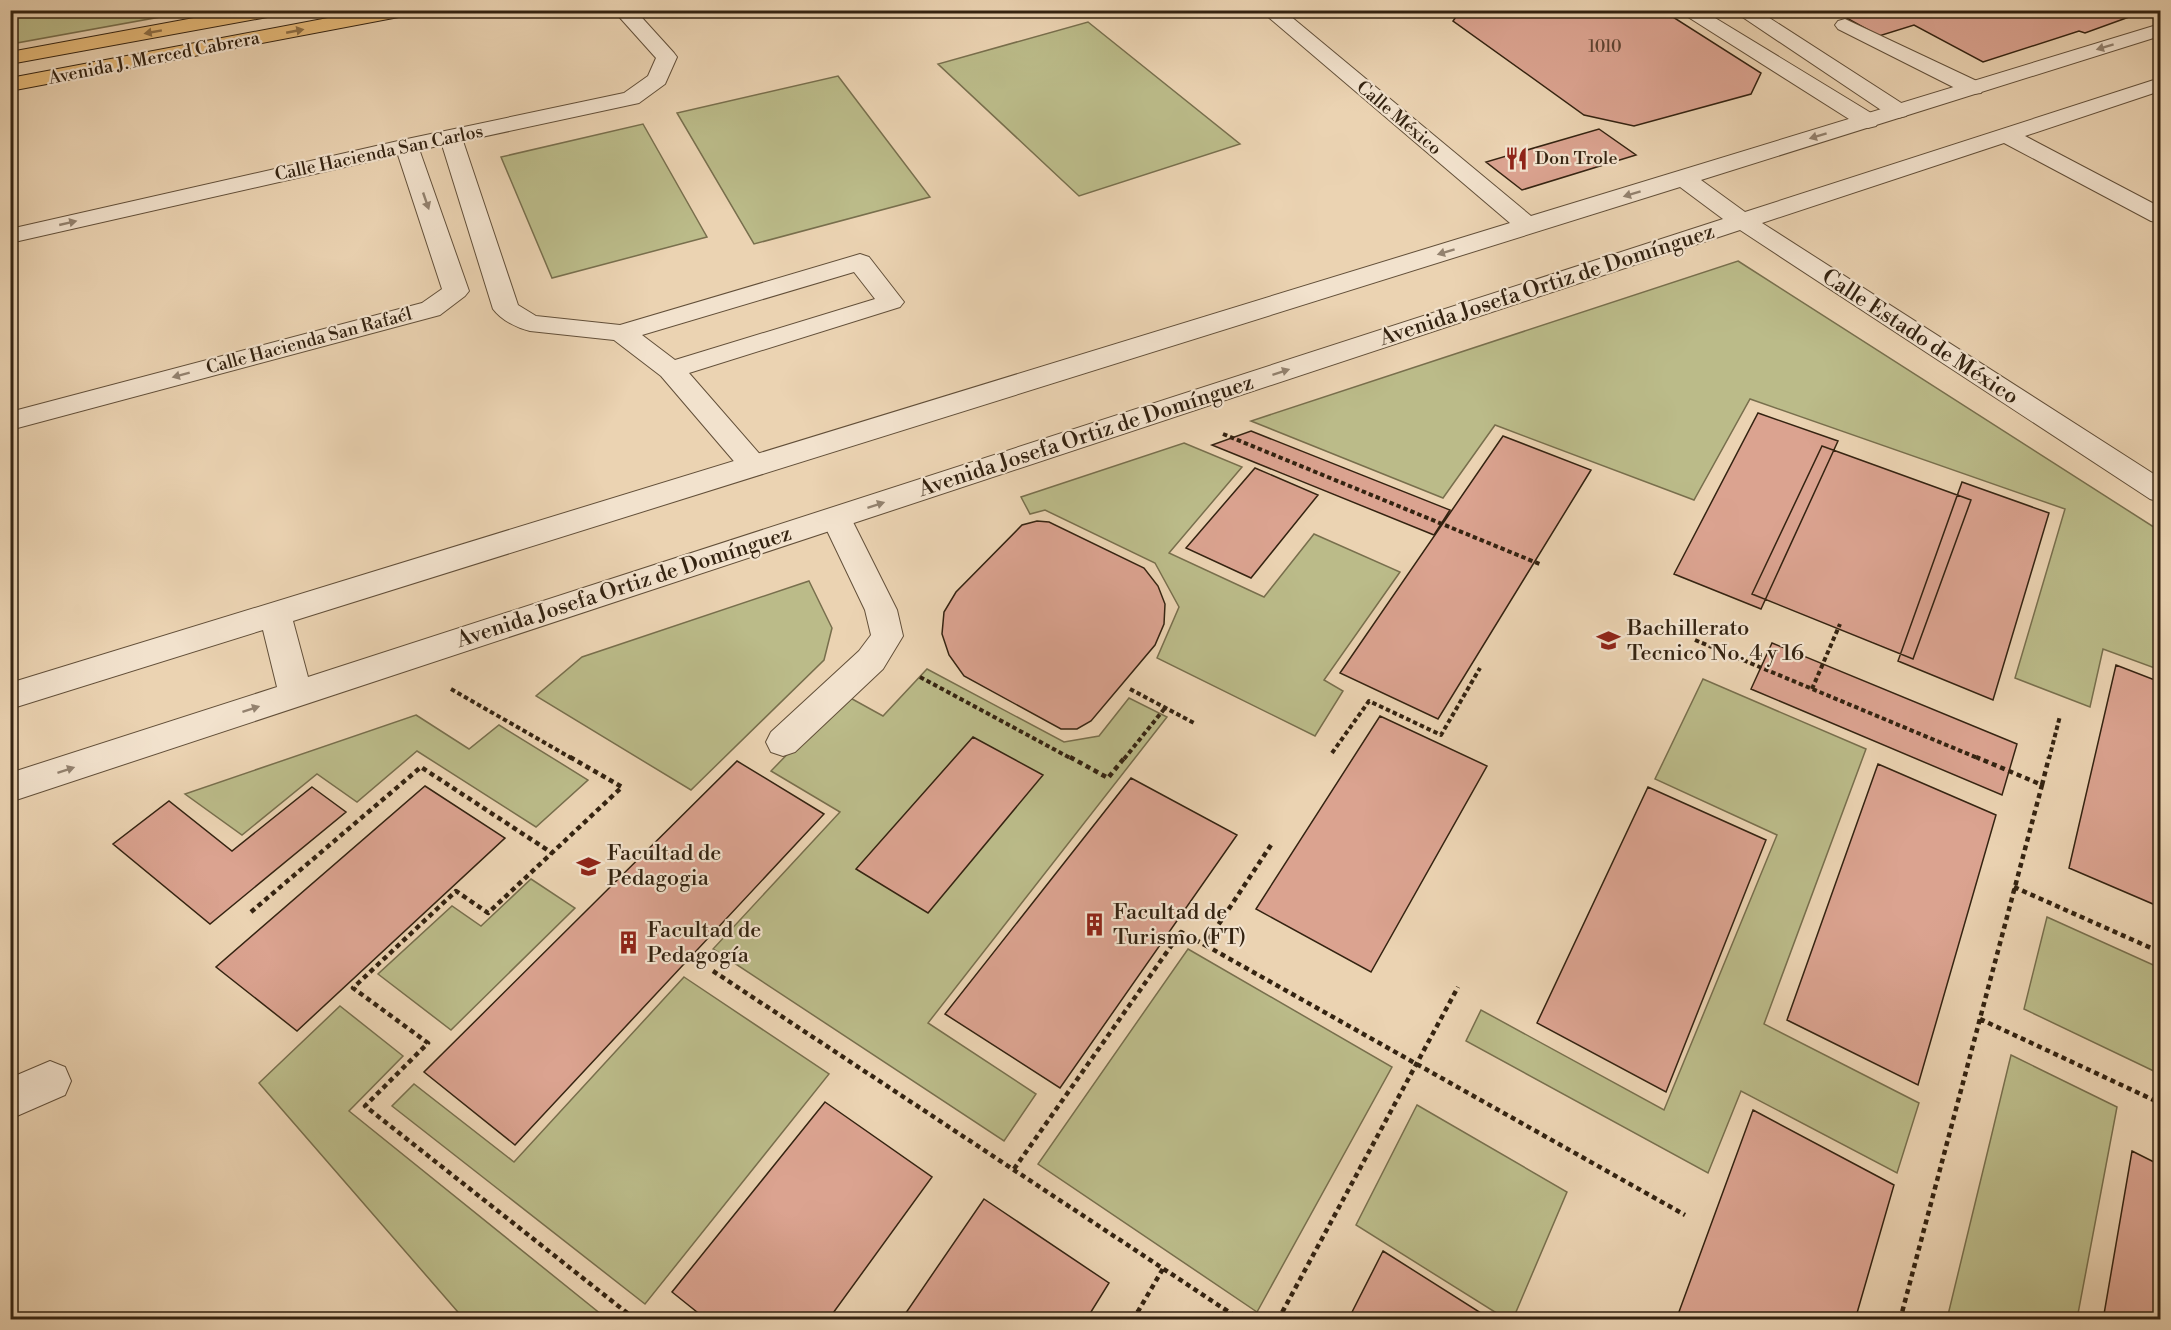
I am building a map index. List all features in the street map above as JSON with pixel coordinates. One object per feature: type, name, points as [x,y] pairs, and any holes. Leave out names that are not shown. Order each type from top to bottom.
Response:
[{"type":"main road","name":"Avenida J. Merced Cabrera","points":[[10,58],[273,10]]},
{"type":"main road","name":"Avenida J. Merced Cabrera","points":[[10,85],[404,10]]},
{"type":"street","name":"Calle Hacienda San Carlos","points":[[10,236],[631,98],[657,79],[667,57],[623,10]]},
{"type":"street","name":"Calle México","points":[[1270,10],[1528,226]]},
{"type":"street","points":[[1687,10],[1868,121]]},
{"type":"street","points":[[1742,10],[1898,111]]},
{"type":"street","points":[[1845,25],[1973,88]]},
{"type":"street","points":[[10,696],[2160,30]]},
{"type":"street","name":"Avenida Josefa Ortiz de Domínguez","points":[[10,788],[2160,84]]},
{"type":"street","points":[[2006,135],[2160,216]]},
{"type":"street","points":[[451,137],[506,309],[530,323],[621,333],[860,262],[891,302],[671,370]]},
{"type":"street","name":"Calle Hacienda San Rafaél","points":[[10,421],[430,309],[456,291],[407,146]]},
{"type":"street","name":"Calle Estado de México","points":[[1683,178],[1742,221],[2160,492]]},
{"type":"street","points":[[621,333],[671,370],[754,466]]},
{"type":"street","points":[[783,742],[871,660],[887,636],[881,610],[836,518]]},
{"type":"street","points":[[275,614],[296,694]]},
{"type":"street","points":[[10,1099],[50,1081]]},
{"type":"path","points":[[1164,410],[1542,565]]},
{"type":"path","points":[[1812,689],[1840,624]]},
{"type":"path","points":[[1695,640],[2042,785]]},
{"type":"path","points":[[401,660],[622,787],[488,913],[456,891],[353,987],[428,1043],[365,1106],[636,1320]]},
{"type":"path","points":[[1332,753],[1369,700],[1441,735],[1480,668]]},
{"type":"path","points":[[920,677],[1108,778],[1165,708]]},
{"type":"path","points":[[1130,689],[1194,723]]},
{"type":"path","points":[[1900,1320],[2060,716]]},
{"type":"path","points":[[250,912],[420,766],[552,853]]},
{"type":"path","points":[[1205,945],[1271,845]]},
{"type":"path","points":[[2014,887],[2160,952]]},
{"type":"path","points":[[1014,1169],[1181,933],[1685,1215]]},
{"type":"path","points":[[713,971],[1242,1320]]},
{"type":"path","points":[[1278,1320],[1458,987]]},
{"type":"path","points":[[1980,1019],[2160,1103]]},
{"type":"path","points":[[1133,1320],[1164,1267]]},
{"type":"green space","points":[[11,10],[193,10],[193,11],[11,44]]},
{"type":"green space","points":[[1088,22],[1240,144],[1079,196],[938,64]]},
{"type":"green space","points":[[838,76],[930,197],[754,244],[677,113]]},
{"type":"green space","points":[[643,124],[707,237],[552,278],[501,157]]},
{"type":"green space","points":[[1738,261],[2160,531],[2160,670],[2103,649],[2090,707],[2015,678],[2065,509],[1750,399],[1694,500],[1495,425],[1443,498],[1251,421]]},
{"type":"green space","points":[[1184,443],[1242,467],[1169,553],[1264,597],[1314,534],[1400,572],[1324,680],[1343,691],[1315,736],[1157,658],[1179,607],[1155,563],[1045,510],[1030,514],[1021,497]]},
{"type":"green space","points":[[809,581],[832,628],[824,660],[691,790],[536,696],[582,657]]},
{"type":"green space","points":[[927,669],[1064,742],[1099,736],[1129,698],[1167,717],[928,1023],[1036,1094],[1004,1141],[713,949],[840,812],[771,771],[845,695],[883,716]]},
{"type":"green space","points":[[1703,679],[1866,749],[1764,1024],[1919,1103],[1897,1173],[1741,1091],[1708,1173],[1466,1041],[1481,1010],[1664,1110],[1777,835],[1655,779]]},
{"type":"green space","points":[[416,715],[469,749],[499,725],[588,780],[536,827],[417,751],[357,802],[317,774],[242,835],[185,794]]},
{"type":"green space","points":[[531,879],[575,908],[451,1030],[378,974],[452,906],[481,926]]},
{"type":"green space","points":[[2047,917],[2160,968],[2160,1074],[2024,1009]]},
{"type":"green space","points":[[1188,949],[1392,1067],[1257,1312],[1038,1164]]},
{"type":"green space","points":[[684,977],[829,1074],[645,1304],[392,1106],[414,1084],[514,1162]]},
{"type":"green space","points":[[340,1006],[403,1056],[349,1111],[607,1319],[464,1319],[259,1083]]},
{"type":"green space","points":[[2011,1055],[2117,1107],[2077,1319],[1947,1319]]},
{"type":"green space","points":[[1417,1105],[1567,1192],[1513,1319],[1506,1319],[1356,1225]]},
{"type":"building","points":[[1461,10],[1662,10],[1761,73],[1751,94],[1634,126],[1584,115],[1453,21]]},
{"type":"building","points":[[1861,10],[2126,10],[2129,17],[2085,33],[2079,31],[1983,62],[1914,25],[1879,36],[1843,16]]},
{"type":"building","points":[[1599,129],[1636,155],[1522,190],[1486,162]]},
{"type":"building","points":[[1758,413],[1838,441],[1761,609],[1674,574]]},
{"type":"building","points":[[1251,431],[1450,510],[1434,535],[1212,445]]},
{"type":"building","points":[[1503,436],[1591,470],[1438,719],[1340,673]]},
{"type":"building","points":[[1822,446],[1971,500],[1913,659],[1752,594]]},
{"type":"building","points":[[1255,468],[1318,495],[1251,578],[1186,548]]},
{"type":"building","points":[[1962,482],[2049,513],[1993,700],[1898,661]]},
{"type":"building","points":[[1037,521],[1049,522],[1144,568],[1158,586],[1165,604],[1164,624],[1155,645],[1091,721],[1077,729],[1061,729],[964,676],[949,655],[942,634],[944,612],[956,592],[1022,525]]},
{"type":"building","points":[[1772,643],[2017,744],[2002,795],[1751,689]]},
{"type":"building","points":[[2116,665],[2160,682],[2160,907],[2069,868]]},
{"type":"building","points":[[1380,716],[1487,766],[1371,972],[1256,909]]},
{"type":"building","points":[[973,737],[1043,775],[928,913],[856,869]]},
{"type":"building","name":"Facultad de Pedagogía","points":[[737,761],[824,814],[515,1145],[424,1072]]},
{"type":"building","points":[[1878,764],[1996,815],[1918,1085],[1787,1020]]},
{"type":"building","name":"Facultad de Turismo (FT)","points":[[1131,778],[1237,835],[1060,1088],[945,1014]]},
{"type":"building","points":[[425,786],[505,838],[297,1031],[216,967]]},
{"type":"building","points":[[312,787],[346,812],[210,924],[113,844],[169,801],[232,851]]},
{"type":"building","points":[[1648,787],[1766,840],[1666,1092],[1537,1023]]},
{"type":"building","points":[[825,1102],[932,1177],[828,1320],[707,1320],[672,1292]]},
{"type":"building","points":[[1753,1110],[1894,1185],[1855,1320],[1676,1320]]},
{"type":"building","points":[[2132,1151],[2160,1165],[2160,1320],[2103,1320]]},
{"type":"building","points":[[984,1199],[1109,1283],[1086,1320],[901,1320]]},
{"type":"building","points":[[1383,1251],[1492,1320],[1348,1320]]},
{"type":"place","name":"Don Trole","points":[[1517,158]]},
{"type":"place","name":"Bachillerato Tecnico No. 4 y 16","points":[[1609,641]]},
{"type":"place","name":"Facultad de Pedagogia","points":[[589,866]]},
{"type":"place","name":"Facultad de Turismo (FT)","points":[[1095,925]]},
{"type":"place","name":"Facultad de Pedagogía","points":[[629,943]]}]
